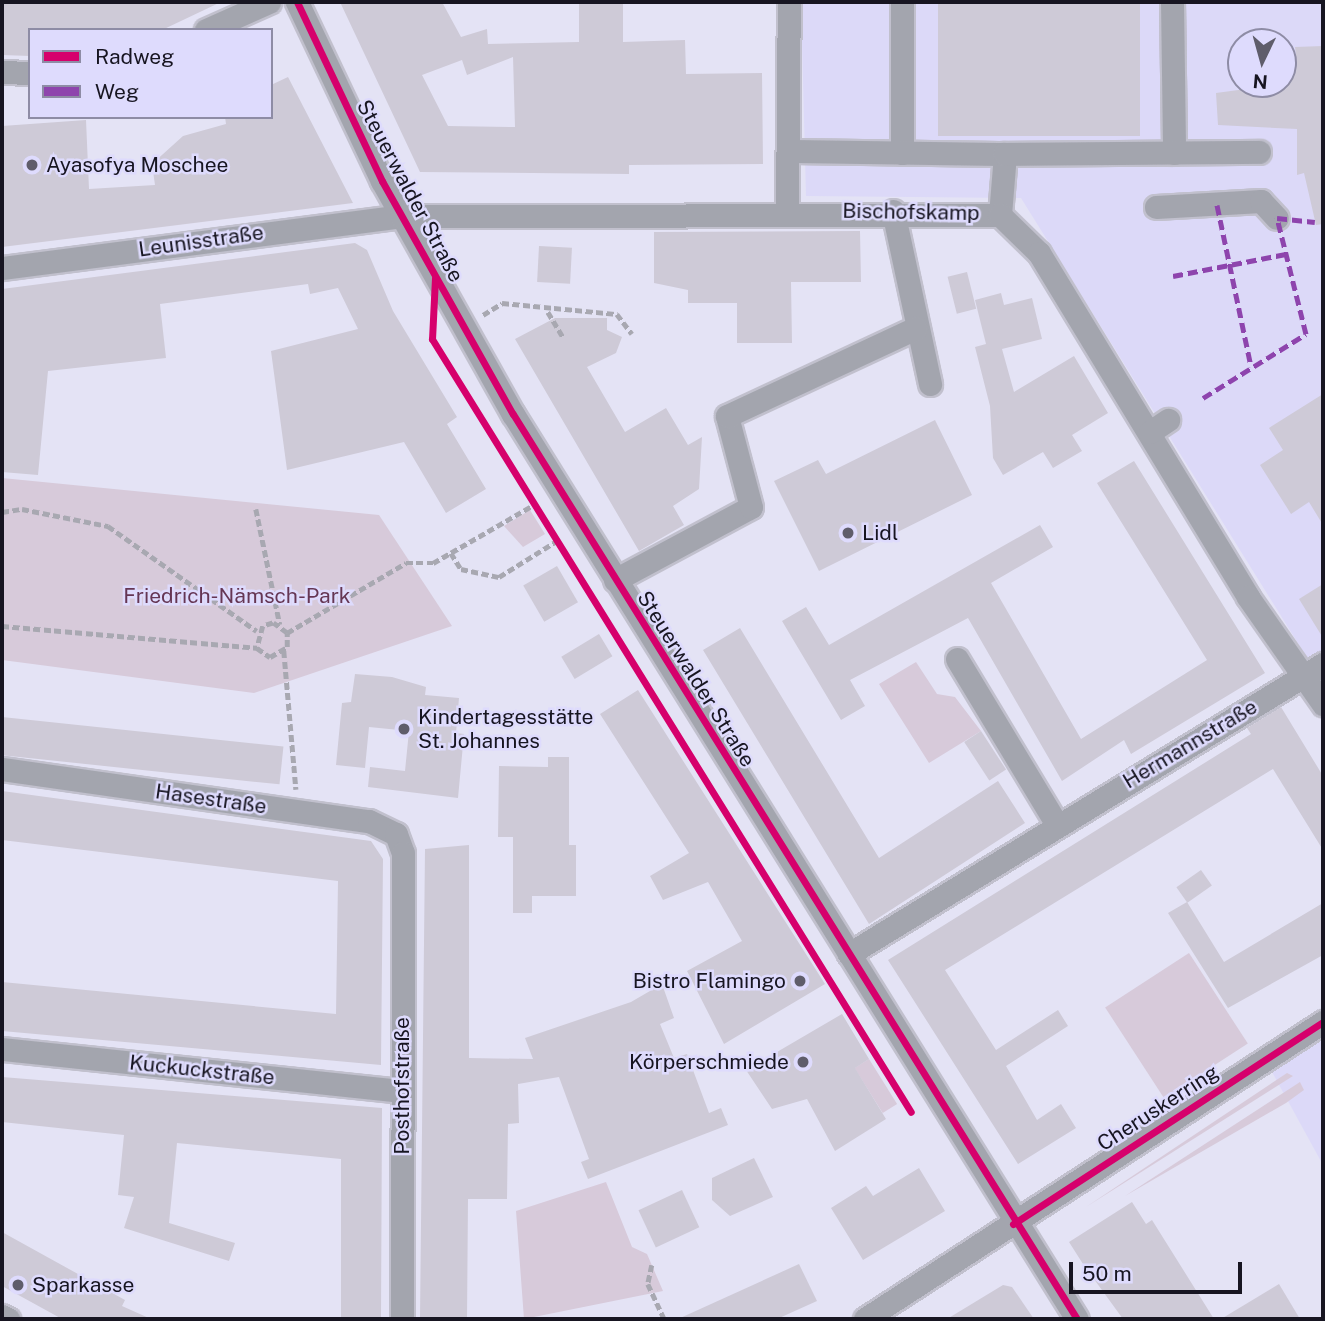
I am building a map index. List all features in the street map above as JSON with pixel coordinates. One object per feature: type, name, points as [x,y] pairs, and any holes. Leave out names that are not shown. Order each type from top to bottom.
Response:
[{"type":"street","points":[[210,28],[269,2]]},
{"type":"street","name":"Steuerwalder Straße","points":[[297,2],[401,216],[462,326],[615,580],[849,954],[1013,1224],[1077,1319]]},
{"type":"street","points":[[787,211],[789,2]]},
{"type":"street","points":[[902,2],[902,153]]},
{"type":"street","points":[[1172,2],[1174,153]]},
{"type":"street","points":[[2,72],[28,73]]},
{"type":"street","points":[[788,151],[1005,154],[1259,152]]},
{"type":"street","points":[[1000,215],[1005,154]]},
{"type":"street","points":[[1156,207],[1261,201],[1277,218]]},
{"type":"street","name":"Bischofskamp","points":[[401,216],[787,211],[1000,215],[1048,248],[1159,426],[1301,677],[1323,704]]},
{"type":"street","points":[[893,211],[930,384]]},
{"type":"street","name":"Leunisstraße","points":[[2,268],[401,216]]},
{"type":"street","points":[[615,580],[751,507],[727,416],[916,328]]},
{"type":"street","points":[[957,659],[1057,825]]},
{"type":"street","name":"Hermannstraße","points":[[849,954],[1323,664]]},
{"type":"street","name":"Hasestraße","points":[[2,769],[383,824],[396,834],[403,853]]},
{"type":"street","name":"Posthofstraße","points":[[402,1319],[403,853]]},
{"type":"street","name":"Cheruskerring","points":[[864,1319],[1323,1022]]},
{"type":"street","name":"Kuckuckstraße","points":[[2,1049],[401,1091]]},
{"type":"street","points":[[2,1316],[8,1319]]},
{"type":"path","points":[[462,326],[502,303],[548,312],[617,314],[632,334]]},
{"type":"path","points":[[548,312],[563,337]]},
{"type":"path","points":[[287,632],[407,564],[433,563],[534,504]]},
{"type":"path","points":[[2,512],[22,509],[108,526],[257,631],[280,625]]},
{"type":"path","points":[[256,509],[280,625],[287,632]]},
{"type":"path","points":[[451,553],[461,569],[499,577],[558,540]]},
{"type":"path","points":[[2,626],[257,648],[270,657],[284,651]]},
{"type":"path","points":[[257,631],[257,648]]},
{"type":"path","points":[[287,632],[284,651],[297,811]]},
{"type":"path","points":[[652,1265],[648,1284],[664,1319]]},
{"type":"shaded area","points":[[801,2],[1323,2],[1323,660],[1309,661],[1021,198],[806,196]]},
{"type":"shaded area","points":[[1323,1023],[1323,1165],[1265,1059]]},
{"type":"green space","name":"Friedrich-Nämsch-Park","points":[[2,478],[379,515],[452,626],[254,693],[2,660]]},
{"type":"green space","points":[[530,510],[545,534],[523,547],[504,526]]},
{"type":"green space","points":[[916,662],[937,694],[955,697],[981,731],[929,763],[879,684]]},
{"type":"green space","points":[[1189,953],[1248,1044],[1164,1098],[1105,1007]]},
{"type":"green space","points":[[869,1059],[897,1104],[883,1113],[855,1068]]},
{"type":"green space","points":[[1287,1073],[1293,1076],[1086,1207]]},
{"type":"green space","points":[[1300,1082],[1304,1090],[1286,1103],[1125,1196]]},
{"type":"green space","points":[[606,1182],[632,1247],[647,1254],[663,1291],[524,1319],[516,1211]]},
{"type":"building","points":[[221,2],[166,28],[28,28],[28,56],[2,55],[2,4]]},
{"type":"building","points":[[340,2],[442,2],[461,37],[487,29],[488,44],[579,42],[579,2],[623,2],[623,42],[685,40],[686,74],[762,73],[763,164],[629,165],[629,174],[420,172]],"holes":[[[513,57],[515,127],[448,126],[422,75],[462,60],[467,75]]]},
{"type":"building","points":[[938,2],[1140,2],[1140,136],[938,136]]},
{"type":"building","points":[[1323,46],[1323,224],[1316,225],[1304,173],[1297,175],[1297,129],[1218,125],[1216,93],[1227,92],[1227,98],[1297,98],[1297,47]]},
{"type":"building","points":[[288,77],[353,203],[2,247],[2,126],[86,120],[89,189],[155,185],[152,164],[183,136],[226,124],[225,119],[273,119],[273,84]]},
{"type":"building","points":[[860,231],[861,282],[791,282],[792,343],[737,343],[737,303],[688,303],[688,290],[654,283],[654,232]]},
{"type":"building","points":[[355,243],[367,250],[393,311],[457,417],[447,424],[486,489],[446,513],[404,442],[287,470],[271,351],[358,329],[338,288],[310,294],[308,284],[160,304],[166,358],[48,371],[38,475],[2,472],[2,289]]},
{"type":"building","points":[[539,246],[572,248],[570,284],[537,282]]},
{"type":"building","points":[[967,272],[976,309],[957,314],[948,277]]},
{"type":"building","points":[[1001,293],[1004,305],[1032,298],[1042,339],[1002,349],[1014,392],[1074,356],[1108,413],[1072,435],[1082,451],[1053,468],[1043,452],[1003,475],[993,458],[990,406],[975,347],[986,344],[975,300]]},
{"type":"building","points":[[555,318],[607,318],[607,330],[622,337],[616,353],[587,367],[625,432],[666,408],[688,445],[702,437],[699,489],[673,506],[684,525],[639,551],[515,339]]},
{"type":"building","points":[[1323,394],[1323,525],[1309,502],[1291,514],[1260,465],[1283,450],[1269,428]]},
{"type":"building","name":"Lidl","points":[[935,420],[972,495],[819,571],[774,481],[818,460],[826,474]]},
{"type":"building","points":[[1134,461],[1265,673],[1131,754],[1124,740],[1062,781],[968,618],[850,680],[865,706],[841,720],[782,621],[806,607],[829,645],[1040,525],[1053,547],[991,583],[1081,739],[1207,660],[1097,483]]},
{"type":"building","points":[[557,566],[578,602],[544,622],[523,586]]},
{"type":"building","points":[[1323,584],[1323,638],[1299,599]]},
{"type":"building","points":[[740,628],[879,858],[998,781],[1025,823],[869,924],[703,650]]},
{"type":"building","points":[[599,634],[612,656],[575,679],[561,657]]},
{"type":"building","points":[[355,674],[392,677],[426,687],[425,695],[459,698],[456,733],[464,734],[458,798],[368,787],[370,767],[405,771],[409,731],[369,727],[365,768],[336,765],[342,703],[351,702]]},
{"type":"building","points":[[638,690],[825,984],[724,1044],[687,971],[742,941],[708,882],[663,900],[650,876],[689,853],[600,714]]},
{"type":"building","points":[[1281,707],[1323,776],[1323,850],[1273,769],[945,970],[996,1050],[1058,1010],[1068,1026],[1006,1066],[1037,1120],[1061,1104],[1076,1128],[1018,1164],[888,960],[1251,734],[1247,728]]},
{"type":"building","points":[[2,717],[283,747],[279,784],[2,755]]},
{"type":"building","points":[[981,731],[1006,770],[989,780],[964,742]]},
{"type":"building","points":[[548,757],[569,757],[569,845],[576,845],[576,896],[532,896],[532,913],[513,913],[513,837],[498,837],[499,766],[548,767]]},
{"type":"building","points":[[2,791],[371,841],[383,859],[381,1065],[2,1031],[2,982],[336,1014],[338,881],[2,840]]},
{"type":"building","points":[[469,845],[469,1058],[533,1059],[525,1038],[631,1002],[662,984],[674,1018],[660,1024],[674,1058],[687,1054],[709,1113],[721,1108],[728,1125],[588,1179],[581,1162],[589,1159],[559,1077],[518,1084],[519,1123],[508,1124],[507,1199],[468,1199],[467,1319],[420,1319],[425,849]]},
{"type":"building","points":[[1201,870],[1212,886],[1187,903],[1176,887]]},
{"type":"building","points":[[1187,902],[1224,962],[1323,903],[1323,955],[1228,1008],[1168,913]]},
{"type":"building","name":"Körperschmiede","points":[[842,1014],[869,1059],[855,1068],[886,1119],[835,1151],[807,1099],[772,1109],[746,1070]]},
{"type":"building","points":[[2,1077],[382,1108],[381,1319],[341,1319],[341,1159],[177,1143],[169,1223],[235,1243],[229,1261],[124,1228],[134,1197],[118,1195],[124,1135],[2,1122]]},
{"type":"building","points":[[754,1158],[773,1197],[730,1216],[712,1200],[712,1178]]},
{"type":"building","points":[[919,1168],[945,1211],[863,1260],[831,1208],[866,1186],[873,1196]]},
{"type":"building","points":[[682,1190],[699,1227],[656,1247],[638,1210]]},
{"type":"building","points":[[1132,1202],[1146,1224],[1152,1220],[1214,1319],[1123,1319],[1083,1264],[1069,1242]]},
{"type":"building","points":[[2,1232],[125,1300],[122,1306],[151,1319],[62,1319],[2,1286]]},
{"type":"building","points":[[799,1264],[817,1301],[777,1319],[678,1319]]},
{"type":"building","points":[[1279,1284],[1300,1319],[1221,1319]]},
{"type":"building","points":[[1003,1285],[1012,1287],[1034,1319],[947,1319]]},
{"type":"marked path","points":[[1217,205],[1251,366]]},
{"type":"marked path","points":[[1203,398],[1306,334],[1277,218],[1315,222]]},
{"type":"marked path","points":[[1173,276],[1286,254]]},
{"type":"cycle path","points":[[297,2],[382,181],[513,414],[1077,1319]]},
{"type":"cycle path","points":[[435,278],[432,339],[911,1112]]},
{"type":"cycle path","points":[[1013,1224],[1323,1022]]},
{"type":"place","name":"Ayasofya Moschee","points":[[32,165]]},
{"type":"place","name":"Lidl","points":[[848,533]]},
{"type":"place","name":"Kindertagesstätte St. Johannes","points":[[404,729]]},
{"type":"place","name":"Bistro Flamingo","points":[[800,981]]},
{"type":"place","name":"Körperschmiede","points":[[803,1062]]},
{"type":"place","name":"Sparkasse","points":[[18,1285]]}]
